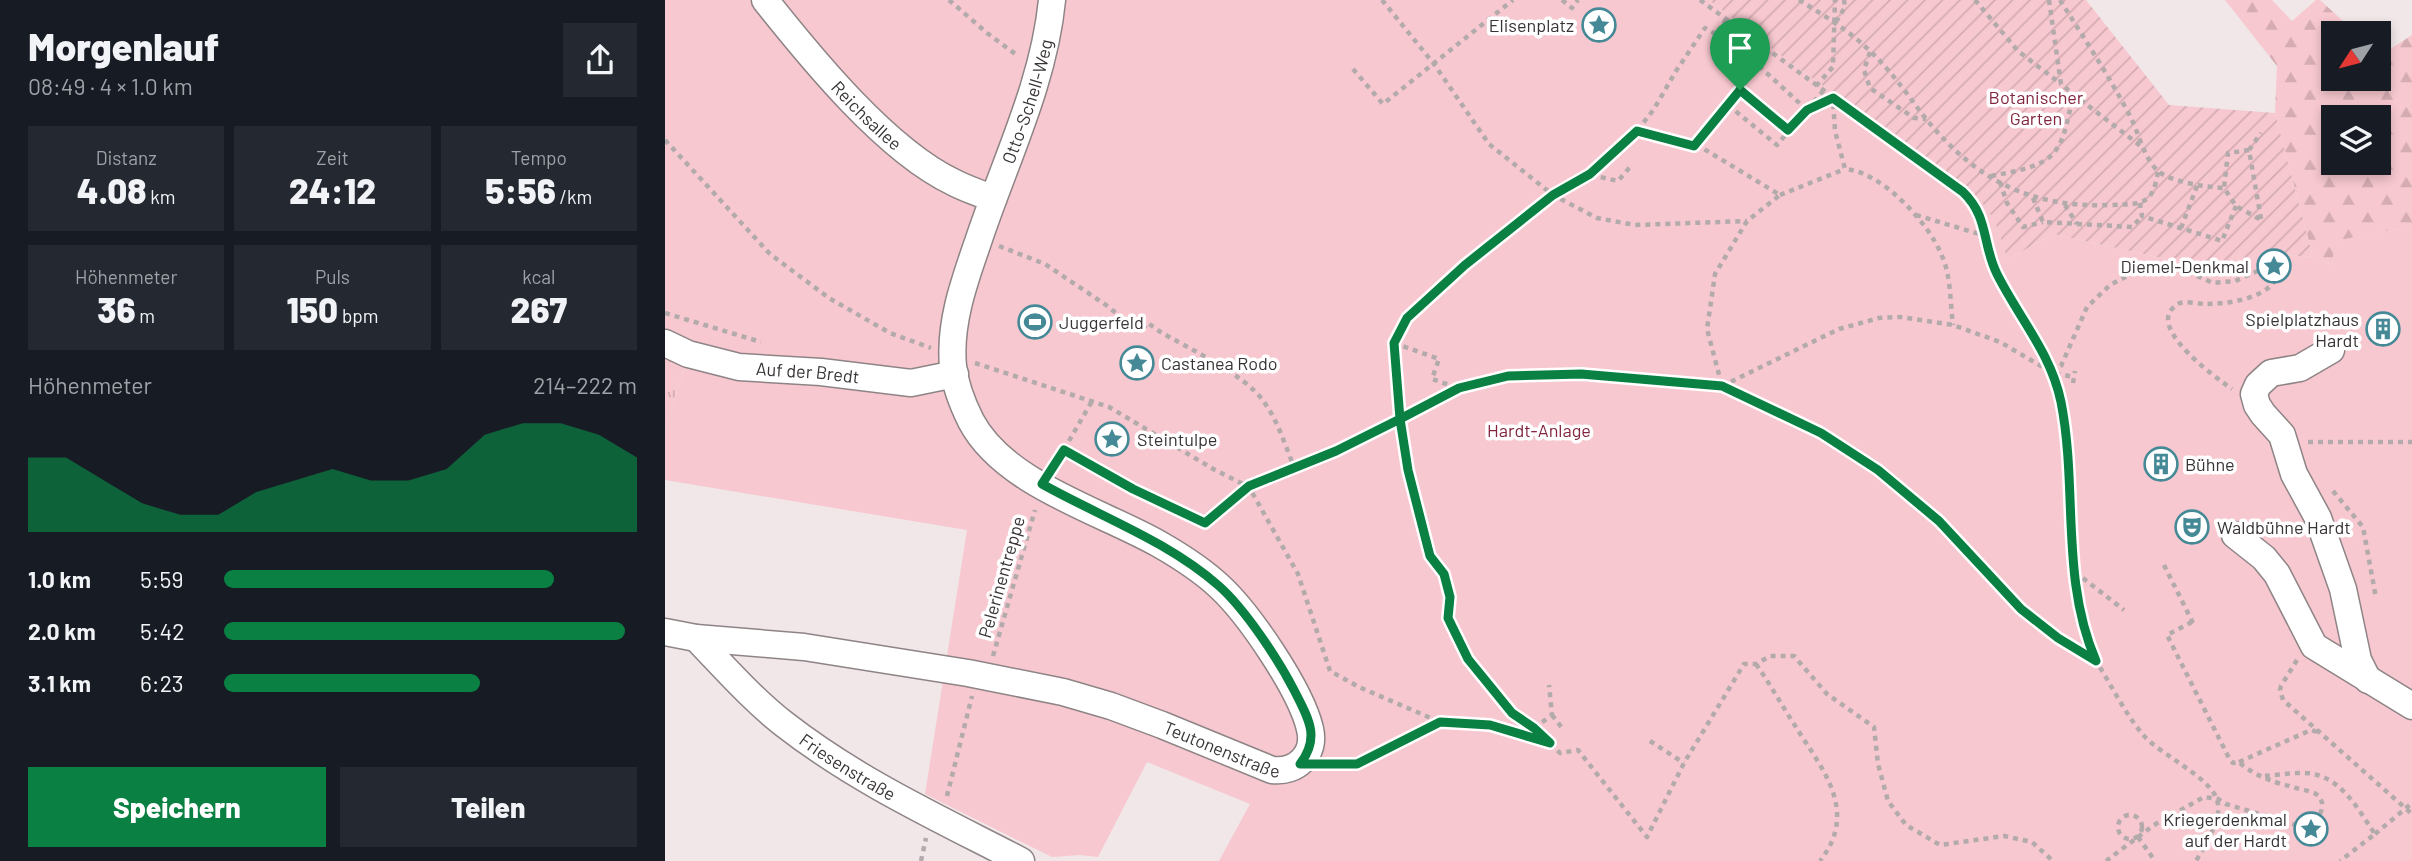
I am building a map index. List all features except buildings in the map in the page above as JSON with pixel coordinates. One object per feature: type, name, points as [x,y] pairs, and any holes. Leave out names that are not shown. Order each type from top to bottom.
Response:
[{"type":"street","name":"Reichsallee","points":[[765,0],[813,59],[868,117],[913,156],[951,182],[993,199]]},
{"type":"street","name":"Otto-Schell-Weg","points":[[993,199],[1038,71],[1052,0]]},
{"type":"street","name":"Teutonenstraße","points":[[665,632],[697,638],[803,647],[1063,692],[1111,706],[1272,770],[1291,769],[1300,764],[1309,752],[1313,739],[1301,704],[1267,645],[1221,588],[1191,564],[1158,544],[1087,509],[1007,463],[972,423],[960,395],[954,365],[958,306],[993,199]]},
{"type":"street","name":"Auf der Bredt","points":[[665,343],[688,354],[739,367],[821,372],[911,383],[954,365]]},
{"type":"street","points":[[2331,350],[2300,368],[2271,373],[2255,389],[2257,405],[2282,435],[2294,474],[2318,518],[2343,589],[2358,660],[2368,680]]},
{"type":"street","points":[[2235,535],[2264,558],[2277,574],[2314,646],[2412,706]]},
{"type":"street","name":"Friesenstraße","points":[[697,638],[783,724],[872,784],[1021,861]]},
{"type":"path","points":[[949,0],[1038,71]]},
{"type":"path","points":[[1382,0],[1434,64],[1489,144],[1553,195],[1597,218],[1635,225],[1747,221]]},
{"type":"path","points":[[1353,69],[1383,104],[1513,0]]},
{"type":"path","points":[[1562,0],[1571,8],[1579,0]]},
{"type":"path","points":[[1700,0],[1963,192],[1979,211],[1996,271],[2042,349],[2053,373],[2066,435],[2069,532],[2074,572],[2080,611],[2096,661],[2147,738],[2210,785],[2218,799],[2214,828],[2196,861]]},
{"type":"path","points":[[1799,0],[1836,23],[1871,51],[1926,119],[1972,166],[2032,198],[2065,205],[2140,202],[2147,200],[2155,191],[2158,171]]},
{"type":"path","points":[[1816,86],[1833,67],[1835,0]]},
{"type":"path","points":[[1836,23],[1845,7],[1844,0]]},
{"type":"path","points":[[1975,0],[2018,51],[2143,148]]},
{"type":"path","points":[[2049,0],[2061,84]]},
{"type":"path","points":[[2060,0],[2114,87],[2132,119],[2143,148],[2158,171],[2197,186],[2224,188]]},
{"type":"path","points":[[1726,19],[1715,38],[1705,28],[1637,131],[1590,174],[1553,195],[1465,265],[1407,318],[1394,343],[1400,419],[1408,470],[1430,556],[1444,574],[1450,597],[1448,618],[1468,659],[1512,713],[1534,728],[1560,753],[1578,750],[1647,837],[1684,763],[1744,664],[1756,664],[1770,656],[1794,656],[1827,694],[1874,727],[1878,764],[1888,801],[1906,825],[1940,845],[2004,836],[2032,842],[2053,861]]},
{"type":"path","points":[[1871,51],[1864,70],[1870,88],[1914,118],[1926,119]]},
{"type":"path","points":[[1694,146],[1770,52]]},
{"type":"path","points":[[1759,66],[1807,110]]},
{"type":"path","points":[[1740,90],[1788,130]]},
{"type":"path","points":[[1728,105],[1777,145],[1823,91]]},
{"type":"path","points":[[1991,176],[2035,167],[2052,156],[2066,134],[2073,94]]},
{"type":"path","points":[[1807,110],[1833,98]]},
{"type":"path","points":[[1833,98],[1835,131],[1845,169]]},
{"type":"path","points":[[1637,131],[1704,149],[1780,195]]},
{"type":"path","points":[[2249,150],[2228,153],[2224,188],[2236,205],[2261,220],[2249,150],[2262,132]]},
{"type":"path","points":[[665,140],[770,254],[829,298],[954,365],[1109,407],[1215,470],[1249,486],[1298,574],[1330,671],[1359,687],[1440,722],[1490,725],[1550,743]]},
{"type":"path","points":[[1590,174],[1618,181],[1630,167]]},
{"type":"path","points":[[1722,386],[1707,329],[1715,274],[1747,221],[1780,195],[1845,169],[1878,184],[1895,196],[1927,227],[1944,258],[1953,325]]},
{"type":"path","points":[[2000,182],[2007,203],[2023,227],[2043,222],[2132,227],[2142,216]]},
{"type":"path","points":[[2181,228],[2197,186]]},
{"type":"path","points":[[2032,198],[2043,222]]},
{"type":"path","points":[[2140,202],[2142,216]]},
{"type":"path","points":[[2065,205],[2077,225]]},
{"type":"path","points":[[2142,216],[2222,241],[2236,205]]},
{"type":"path","points":[[1915,215],[1986,236]]},
{"type":"path","points":[[979,237],[1045,264],[1106,305],[1140,332],[1149,323],[1237,377],[1264,400],[1294,467]]},
{"type":"path","points":[[2053,373],[2061,366],[2087,307],[2110,285],[2133,273],[2172,265],[2213,283],[2235,281],[2262,267],[2270,268],[2275,280],[2269,289],[2258,296],[2210,304],[2181,303],[2174,306],[2168,316],[2167,325],[2176,340],[2219,380],[2257,405]]},
{"type":"path","points":[[665,313],[771,345]]},
{"type":"path","points":[[1722,386],[1807,343],[1861,322],[1900,317],[1953,325],[2000,342],[2053,373],[2074,377]]},
{"type":"path","points":[[1394,343],[1439,359],[1432,379],[1459,388]]},
{"type":"path","points":[[1064,450],[1133,489],[1205,523],[1249,486],[1336,451],[1459,388],[1508,376],[1581,374],[1722,386],[1821,433],[1878,470],[1939,521],[2021,609],[2058,638],[2096,661]]},
{"type":"path","name":"Pelerinentreppe","points":[[945,805],[1042,484],[1092,401]]},
{"type":"path","points":[[2282,435],[2301,442],[2412,442]]},
{"type":"path","points":[[2164,565],[2193,623],[2167,635],[2230,760],[2233,763],[2239,762],[2311,730],[2324,734]]},
{"type":"path","points":[[2074,572],[2124,610]]},
{"type":"path","points":[[2314,646],[2295,662],[2280,690],[2283,700],[2412,814]]},
{"type":"path","points":[[1756,664],[1825,772],[1834,791],[1838,828],[1820,861]]},
{"type":"path","points":[[1549,685],[1552,715],[1562,728]]},
{"type":"path","points":[[1534,728],[1552,715]]},
{"type":"path","points":[[1300,764],[1357,764],[1440,722]]},
{"type":"path","points":[[1650,741],[1684,763]]},
{"type":"path","points":[[2239,762],[2251,772],[2317,795],[2322,801],[2322,811],[2317,819]]},
{"type":"path","points":[[2265,776],[2313,774],[2335,783],[2375,834]]},
{"type":"path","points":[[2106,861],[2138,837],[2204,797],[2218,799],[2226,804],[2299,826]]},
{"type":"path","points":[[2340,861],[2412,803]]},
{"type":"path","points":[[2131,815],[2141,822],[2142,830],[2138,837],[2131,840],[2120,835],[2118,827],[2124,817],[2131,815]]},
{"type":"path","points":[[2307,818],[2317,819],[2323,830],[2321,837],[2314,842],[2303,839],[2299,826],[2307,818]]},
{"type":"path","points":[[2138,837],[2155,861]]},
{"type":"path","points":[[921,861],[925,843]]},
{"type":"green space","name":"Hardt-Anlage","points":[[665,0],[1709,0],[1791,63],[1966,187],[1994,219],[2007,260],[2053,234],[2194,265],[2270,254],[2313,257],[2332,265],[2335,241],[2412,226],[2412,861],[1219,861],[1250,804],[1147,762],[1098,857],[1052,857],[925,794],[967,530],[665,480],[665,431],[688,354],[665,343]]},
{"type":"green space","name":"Botanischer Garten","points":[[1709,0],[2086,0],[2169,105],[2275,113],[2313,257],[2270,254],[2194,265],[2053,234],[2007,260],[1994,220],[1966,187],[1791,63]]},
{"type":"green space","points":[[2225,0],[2272,0],[2292,21],[2316,0],[2320,0],[2343,21],[2321,21],[2321,91],[2391,91],[2391,49],[2412,35],[2412,226],[2336,241],[2332,265],[2313,257],[2275,113],[2277,66]]},
{"type":"green space","points":[[665,343],[688,354],[665,431]]},
{"type":"place","name":"Elisenplatz","points":[[1599,25]]},
{"type":"place","name":"Diemel-Denkmal","points":[[2274,266]]},
{"type":"place","name":"Juggerfeld","points":[[1035,322]]},
{"type":"place","name":"Spielplatzhaus Hardt","points":[[2383,329]]},
{"type":"place","name":"Castanea Rodo","points":[[1137,363]]},
{"type":"place","name":"Steintulpe","points":[[1112,439]]},
{"type":"place","name":"Bühne","points":[[2161,464]]},
{"type":"place","name":"Waldbühne Hardt","points":[[2192,527]]},
{"type":"place","name":"Kriegerdenkmal auf der Hardt","points":[[2311,829]]},
{"type":"route","points":[[1740,90],[1694,146],[1637,131],[1590,174],[1553,195],[1465,265],[1407,318],[1394,343],[1400,419],[1336,451],[1249,486],[1205,523],[1133,489],[1064,450],[1042,484],[1191,564],[1221,588],[1267,645],[1291,684],[1309,724],[1313,739],[1309,752],[1300,764],[1357,764],[1440,722],[1490,725],[1550,743],[1512,713],[1468,659],[1448,618],[1450,597],[1444,574],[1430,556],[1408,470],[1400,419],[1459,388],[1508,376],[1581,374],[1722,386],[1775,410],[1821,433],[1878,470],[1939,521],[2021,609],[2058,638],[2096,661],[2086,636],[2074,572],[2069,532],[2066,435],[2061,403],[2053,373],[2042,349],[1996,271],[1979,211],[1963,192],[1833,98],[1807,110],[1788,130],[1740,90]]}]
